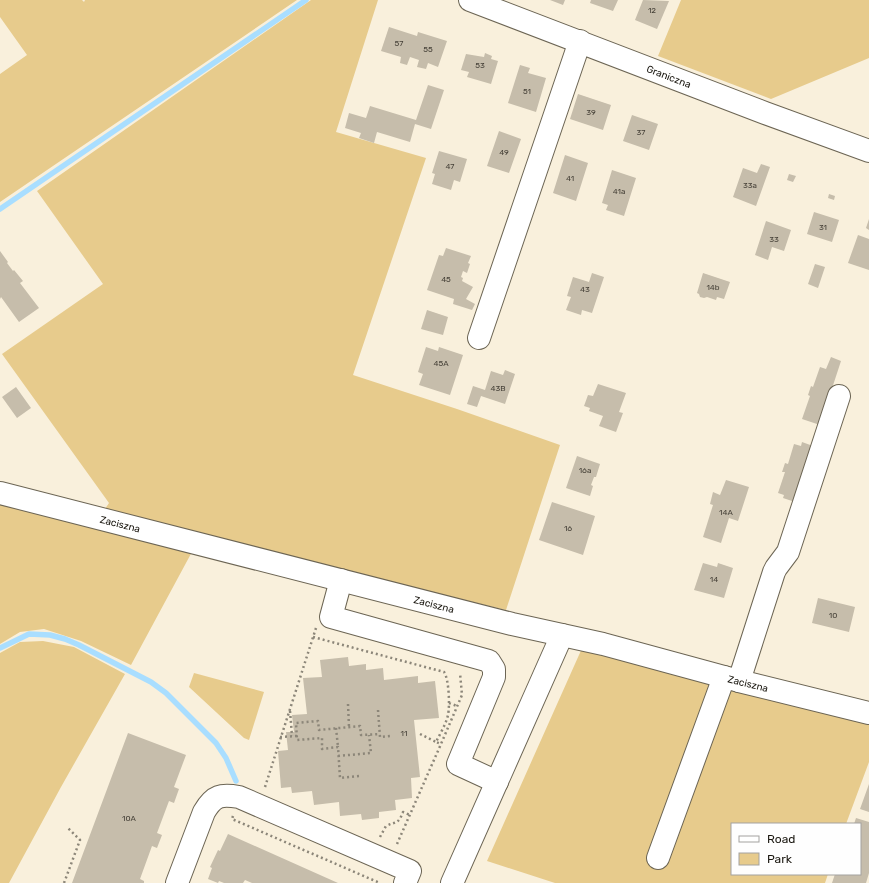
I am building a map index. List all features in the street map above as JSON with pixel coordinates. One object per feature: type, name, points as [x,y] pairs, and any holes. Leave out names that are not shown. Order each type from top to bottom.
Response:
[{"type":"street","name":"Graniczna","points":[[470,0],[765,113],[869,151]]},
{"type":"street","points":[[479,338],[580,42]]},
{"type":"street","points":[[658,858],[732,679],[774,572],[788,552],[839,396]]},
{"type":"street","name":"Zaciszna","points":[[0,493],[341,580],[603,644],[732,679],[869,713]]},
{"type":"street","points":[[341,580],[331,617],[489,662],[494,669],[494,676],[458,764],[497,782]]},
{"type":"street","points":[[452,883],[562,635]]},
{"type":"street","points":[[178,883],[204,812],[209,804],[217,797],[228,795],[239,797],[410,871],[405,883]]},
{"type":"path","points":[[264,789],[316,625]]},
{"type":"path","points":[[313,638],[444,672],[449,703],[448,716],[436,742]]},
{"type":"path","points":[[395,848],[462,695]]},
{"type":"path","points":[[449,703],[457,706]]},
{"type":"path","points":[[348,704],[350,727]]},
{"type":"path","points":[[290,708],[292,736]]},
{"type":"path","points":[[378,710],[380,734]]},
{"type":"path","points":[[338,747],[322,749],[322,738],[297,740],[296,723],[318,721],[319,730],[360,726],[361,735],[380,734],[380,737],[391,736]]},
{"type":"path","points":[[336,728],[340,778],[358,776]]},
{"type":"path","points":[[338,756],[371,753],[369,734]]},
{"type":"path","points":[[420,734],[441,744]]},
{"type":"path","points":[[280,737],[297,736]]},
{"type":"path","points":[[380,837],[386,826],[396,823],[400,819],[403,812],[410,815]]},
{"type":"path","points":[[64,883],[80,840],[67,827]]},
{"type":"green space","points":[[0,0],[82,0],[84,2],[85,0],[297,0],[0,202],[0,74],[27,55],[0,17]]},
{"type":"green space","points":[[311,0],[378,0],[336,132],[426,158],[353,375],[560,445],[506,610],[103,512],[109,503],[2,354],[103,284],[37,191]]},
{"type":"green space","points":[[681,0],[869,0],[869,58],[771,99],[658,56]]},
{"type":"green space","points":[[0,503],[193,550],[131,665],[81,641],[44,629],[20,632],[0,644]]},
{"type":"green space","points":[[43,641],[74,647],[125,674],[9,883],[0,883],[0,653],[20,642]]},
{"type":"green space","points":[[583,646],[869,719],[869,762],[846,823],[731,823],[731,875],[828,875],[825,883],[555,883],[487,861]]},
{"type":"green space","points":[[194,673],[264,692],[249,740],[244,738],[189,687]]},
{"type":"building","points":[[550,0],[565,0],[563,5]]},
{"type":"building","points":[[591,0],[618,0],[613,11],[590,3]]},
{"type":"building","points":[[643,0],[669,1],[657,29],[635,20]]},
{"type":"building","points":[[389,27],[417,36],[418,32],[447,41],[438,67],[428,63],[426,69],[417,67],[419,60],[410,57],[407,65],[400,63],[401,57],[381,51]]},
{"type":"building","points":[[485,53],[492,56],[491,59],[498,61],[491,84],[467,77],[469,72],[461,70],[466,54],[484,57]]},
{"type":"building","points":[[520,65],[530,68],[528,73],[546,78],[536,112],[508,103]]},
{"type":"building","points":[[428,85],[444,90],[431,129],[415,124],[410,142],[377,132],[374,143],[359,138],[361,133],[345,128],[349,113],[366,118],[370,106],[416,120]]},
{"type":"building","points":[[578,94],[611,105],[603,130],[570,119]]},
{"type":"building","points":[[632,115],[658,124],[649,150],[623,141]]},
{"type":"building","points":[[499,131],[521,139],[509,173],[487,166]]},
{"type":"building","points":[[439,151],[467,159],[460,182],[454,180],[451,190],[432,184],[435,174],[432,173]]},
{"type":"building","points":[[565,155],[588,163],[576,201],[553,193]]},
{"type":"building","points":[[761,164],[770,167],[756,206],[733,197],[743,168],[757,173]]},
{"type":"building","points":[[612,170],[636,178],[624,216],[606,210],[608,205],[602,203]]},
{"type":"building","points":[[789,174],[796,176],[793,182],[787,180]]},
{"type":"building","points":[[829,194],[835,196],[834,200],[828,198]]},
{"type":"building","points":[[814,212],[839,220],[832,242],[807,234]]},
{"type":"building","points":[[869,219],[869,230],[866,228]]},
{"type":"building","points":[[766,221],[791,230],[784,251],[772,247],[768,260],[755,255]]},
{"type":"building","points":[[858,235],[869,239],[869,270],[848,263]]},
{"type":"building","points":[[446,248],[471,256],[468,263],[470,264],[467,273],[463,271],[461,277],[463,278],[462,281],[473,287],[466,299],[475,304],[472,310],[453,304],[454,299],[427,290],[439,255],[443,256]]},
{"type":"building","points":[[0,251],[13,271],[14,270],[23,281],[20,283],[39,308],[19,322],[1,297],[0,299]]},
{"type":"building","points":[[815,264],[825,267],[818,288],[808,284]]},
{"type":"building","points":[[592,273],[604,277],[592,313],[582,310],[581,315],[566,310],[571,297],[567,296],[573,277],[589,282]]},
{"type":"building","points":[[703,273],[730,282],[724,299],[717,297],[716,300],[707,297],[700,297],[697,293]]},
{"type":"building","points":[[427,310],[448,317],[443,335],[421,329]]},
{"type":"building","points":[[426,347],[438,351],[439,347],[463,355],[450,395],[419,385],[423,374],[418,372]]},
{"type":"building","points":[[831,357],[841,361],[820,425],[802,419],[810,396],[808,395],[811,386],[813,387],[820,367],[826,369]]},
{"type":"building","points":[[505,370],[515,374],[505,404],[481,396],[477,407],[467,404],[473,386],[485,390],[491,371],[503,375]]},
{"type":"building","points":[[598,384],[626,393],[619,412],[623,413],[616,432],[599,426],[603,416],[589,411],[590,408],[584,406],[588,395],[593,396]]},
{"type":"building","points":[[16,387],[31,408],[17,418],[2,397]]},
{"type":"building","points":[[802,442],[813,446],[795,502],[783,498],[784,495],[778,493],[785,472],[782,472],[785,463],[788,464],[794,444],[801,446]]},
{"type":"building","points":[[577,456],[600,464],[596,477],[594,477],[591,485],[593,486],[590,496],[566,488]]},
{"type":"building","points":[[726,480],[749,487],[738,521],[729,518],[721,543],[703,537],[713,505],[710,504],[713,492],[720,495]]},
{"type":"building","points":[[552,502],[595,516],[583,555],[539,540]]},
{"type":"building","points":[[703,563],[717,567],[718,563],[733,568],[724,598],[694,590]]},
{"type":"building","points":[[818,598],[855,607],[849,632],[812,623]]},
{"type":"building","points":[[348,657],[349,666],[366,664],[366,670],[383,668],[384,680],[418,676],[418,683],[435,681],[439,718],[414,720],[420,777],[411,778],[412,798],[395,800],[396,810],[379,812],[379,818],[362,820],[361,814],[340,816],[339,802],[314,805],[312,791],[292,793],[291,787],[281,788],[278,751],[288,750],[286,732],[294,732],[292,715],[307,714],[303,678],[322,677],[320,660]]},
{"type":"building","points":[[128,733],[186,755],[174,787],[179,789],[174,803],[169,801],[157,833],[162,835],[157,848],[152,846],[140,879],[144,881],[144,883],[72,883]]},
{"type":"building","points":[[869,784],[869,812],[860,809]]},
{"type":"building","points":[[856,818],[869,822],[869,873],[866,883],[832,883],[835,875],[861,875],[861,823],[854,823]]},
{"type":"building","points":[[228,834],[338,883],[252,883],[245,880],[243,883],[224,883],[219,881],[218,883],[208,879],[212,868],[210,867]]},
{"type":"waterway","points":[[0,209],[306,0]]},
{"type":"waterway","points":[[0,648],[29,634],[50,635],[79,645],[151,682],[166,693],[216,743],[226,758],[236,781]]}]
